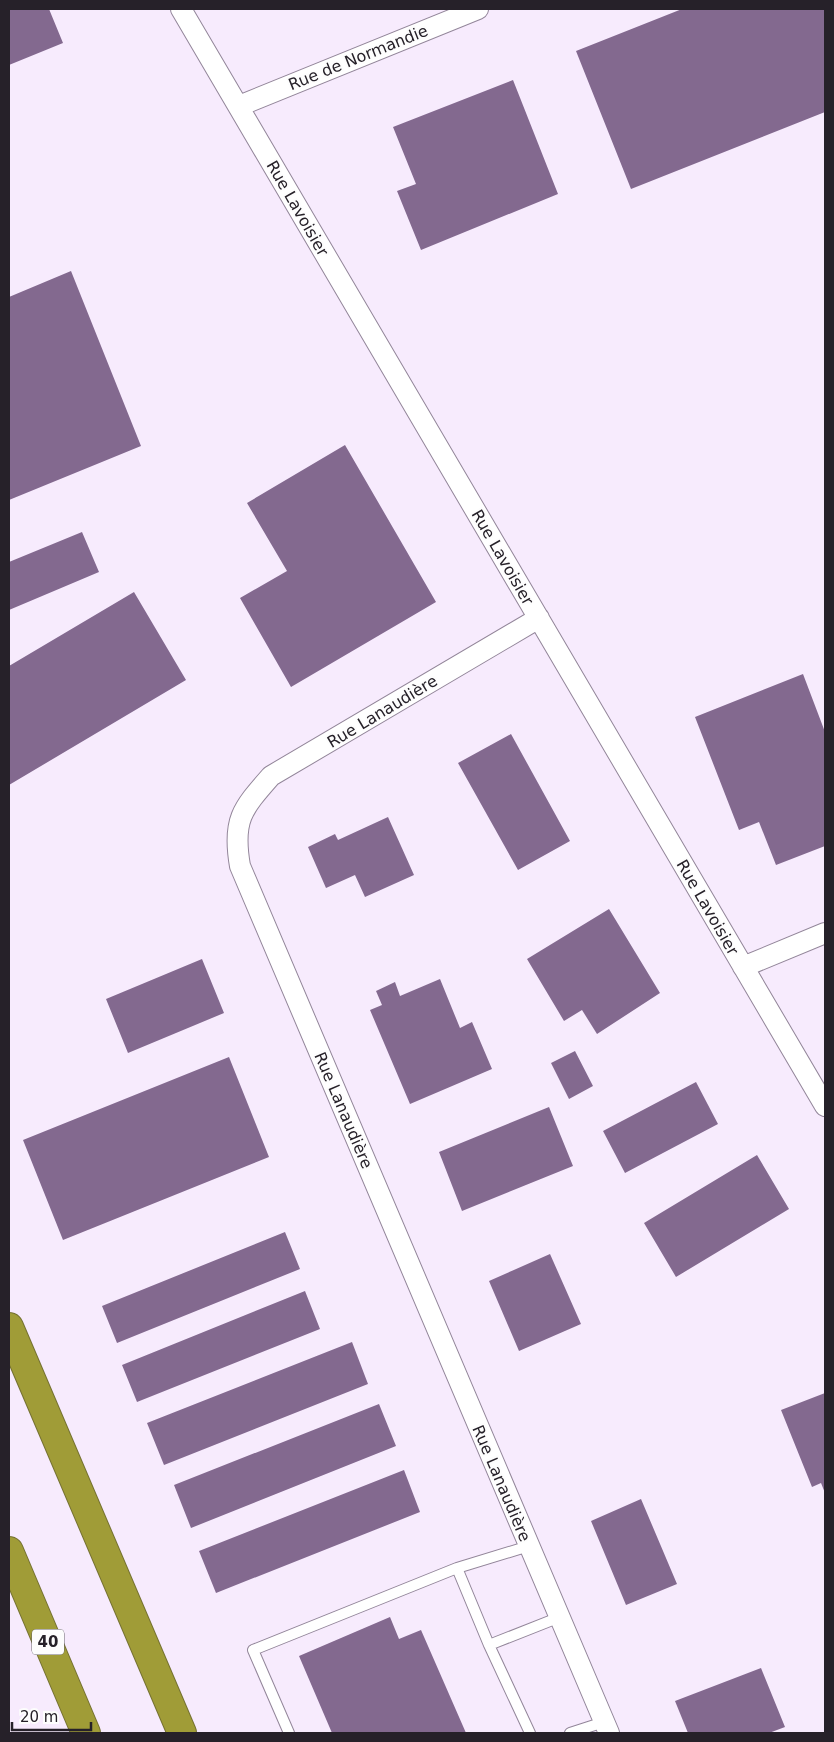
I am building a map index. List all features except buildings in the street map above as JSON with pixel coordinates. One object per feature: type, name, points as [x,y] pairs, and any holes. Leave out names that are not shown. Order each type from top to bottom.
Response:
[{"type":"highway","points":[[9,1327],[182,1733]]},
{"type":"highway","name":"40","points":[[9,1551],[86,1733]]},
{"type":"street","name":"Rue Lavoisier","points":[[181,9],[825,1106]]},
{"type":"street","name":"Rue de Normandie","points":[[238,106],[478,9]]},
{"type":"street","name":"Rue Lanaudière","points":[[539,618],[271,776],[250,801],[239,820],[236,845],[240,866],[607,1728]]},
{"type":"street","points":[[743,967],[825,934]]},
{"type":"lane","points":[[289,1733],[253,1650],[457,1568],[529,1546]]},
{"type":"lane","points":[[457,1568],[489,1645],[530,1733]]},
{"type":"lane","points":[[489,1645],[560,1618]]},
{"type":"lane","points":[[570,1733],[607,1728]]}]
